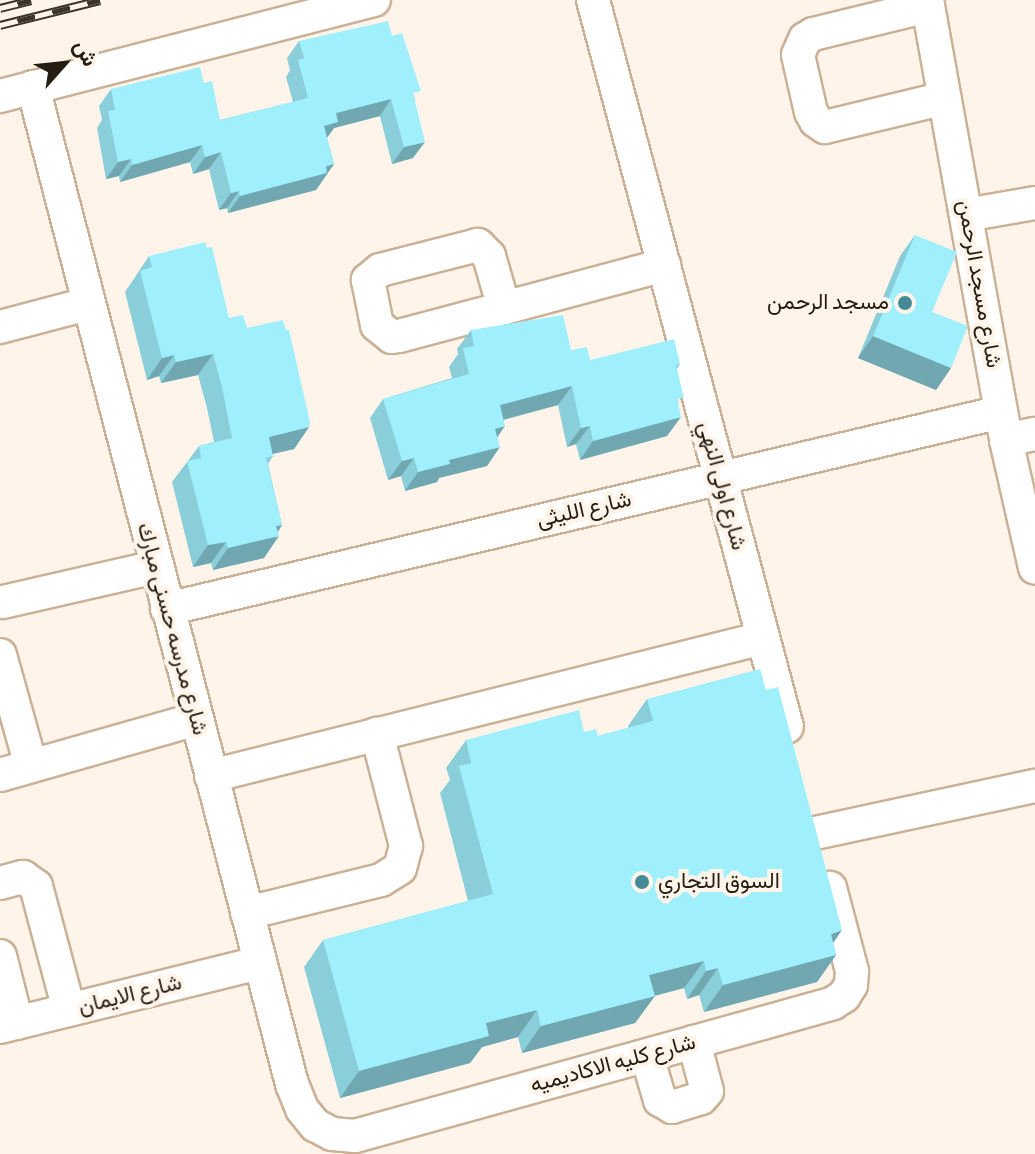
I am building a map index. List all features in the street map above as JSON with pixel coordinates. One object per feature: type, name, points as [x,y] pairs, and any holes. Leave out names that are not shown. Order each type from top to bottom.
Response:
[{"type":"street","points":[[0,96],[374,0]]},
{"type":"street","name":"شارع اولى النهي","points":[[593,0],[795,758]]},
{"type":"street","points":[[927,3],[813,34],[805,39],[798,55],[811,112],[816,121],[825,127],[945,98]]},
{"type":"street","name":"شارع مسجد الرحمن","points":[[927,3],[966,215],[1014,429],[1035,568]]},
{"type":"street","name":"شارع مدرسه حسنى مبارك","points":[[33,87],[292,1084],[302,1109],[323,1130],[355,1136]]},
{"type":"street","points":[[966,215],[1035,203]]},
{"type":"street","points":[[504,308],[664,265]]},
{"type":"street","points":[[0,327],[87,304]]},
{"type":"street","name":"شارع الليثى","points":[[167,609],[720,478],[1014,429]]},
{"type":"street","points":[[3,602],[156,567]]},
{"type":"street","points":[[211,776],[763,638]]},
{"type":"street","points":[[0,655],[31,766]]},
{"type":"street","points":[[0,775],[196,719]]},
{"type":"street","points":[[247,913],[381,880],[400,868],[406,846],[377,734]]},
{"type":"street","name":"شارع كليه الاكاديميه","points":[[355,1136],[833,1003],[844,996],[851,985],[852,971],[811,818],[1035,786]]},
{"type":"street","points":[[0,883],[23,877],[36,886],[69,1010]]},
{"type":"street","points":[[0,956],[8,1025]]},
{"type":"street","name":"شارع الايمان","points":[[8,1025],[259,963]]},
{"type":"street","points":[[647,1056],[660,1100],[672,1107],[701,1098],[707,1091],[694,1042]]},
{"type":"building","points":[[388,21],[392,36],[402,33],[421,91],[413,93],[425,142],[404,147],[391,99],[336,113],[338,122],[324,126],[334,164],[326,166],[327,173],[240,196],[239,191],[231,193],[221,152],[205,157],[202,145],[132,165],[131,159],[118,162],[108,111],[115,110],[111,89],[200,67],[204,83],[212,81],[220,120],[308,98],[298,60],[304,58],[299,41]]},
{"type":"building","name":"مسجد الرحمن","points":[[915,235],[957,252],[932,312],[968,326],[951,368],[873,336]]},
{"type":"building","points":[[205,242],[207,248],[212,247],[229,318],[243,315],[247,328],[283,320],[286,330],[289,330],[310,422],[309,427],[269,437],[273,456],[266,458],[282,525],[276,526],[279,536],[228,548],[226,542],[208,545],[187,461],[201,458],[199,446],[232,438],[213,354],[176,362],[174,355],[162,358],[140,271],[152,267],[149,256]]},
{"type":"building","points":[[563,315],[571,350],[587,347],[590,360],[674,339],[684,398],[677,399],[681,417],[593,441],[590,426],[581,428],[572,386],[500,405],[505,426],[495,429],[500,447],[449,460],[450,464],[418,472],[414,458],[402,461],[383,399],[469,374],[463,348],[474,346],[471,330]]},
{"type":"building","name":"السوق التجاري","points":[[760,669],[766,690],[778,687],[842,930],[831,934],[836,955],[723,985],[718,968],[706,971],[704,961],[649,975],[655,996],[541,1026],[537,1010],[486,1023],[489,1036],[359,1071],[323,940],[493,894],[459,766],[471,763],[466,740],[579,710],[584,732],[596,729],[598,736],[653,721],[647,699]]},
{"type":"railway","points":[[0,8],[31,0]]},
{"type":"railway","points":[[0,25],[100,0]]},
{"type":"place","name":"مسجد الرحمن","points":[[905,303]]},
{"type":"place","name":"السوق التجاري","points":[[642,882]]}]
